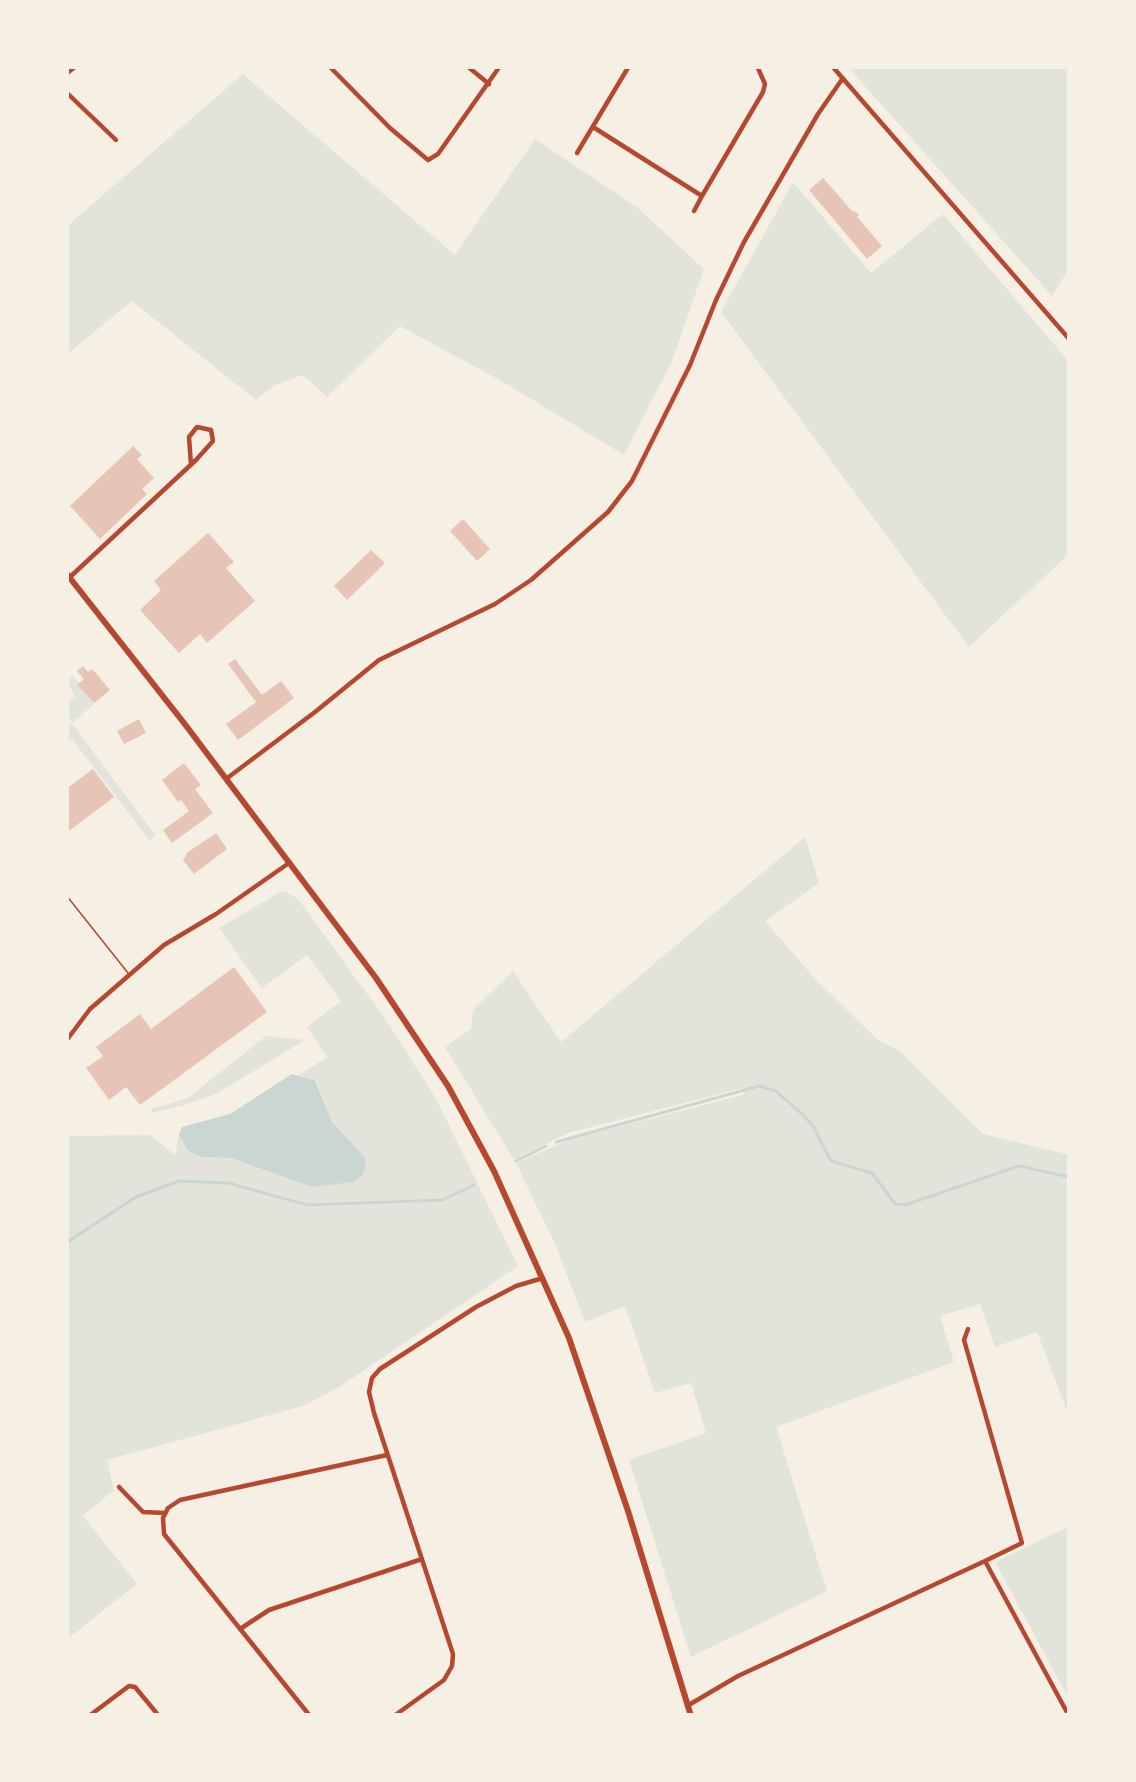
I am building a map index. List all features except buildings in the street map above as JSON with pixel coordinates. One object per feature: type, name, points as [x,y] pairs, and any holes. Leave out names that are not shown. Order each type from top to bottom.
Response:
[{"type":"main road","points":[[68,575],[376,978],[448,1086],[557,1305],[691,1716]]},
{"type":"street","points":[[66,74],[76,66]]},
{"type":"street","points":[[329,66],[428,160],[438,154],[500,66]]},
{"type":"street","points":[[467,66],[489,84]]},
{"type":"street","points":[[577,153],[629,66]]},
{"type":"street","points":[[694,211],[763,92],[766,84],[757,66]]},
{"type":"street","points":[[832,66],[1070,340]]},
{"type":"street","points":[[226,779],[379,660],[494,604],[532,580],[608,512],[632,481],[744,242],[842,78]]},
{"type":"street","points":[[66,92],[116,140]]},
{"type":"street","points":[[593,127],[702,196]]},
{"type":"street","points":[[68,575],[191,465],[213,441],[211,430],[197,427],[189,437],[191,465]]},
{"type":"street","points":[[66,1041],[90,1009],[164,945],[290,863]]},
{"type":"street","points":[[396,1716],[444,1680],[453,1654],[387,1455],[369,1392],[372,1378],[476,1307],[543,1278]]},
{"type":"street","points":[[688,1706],[738,1676],[1022,1543],[964,1340],[968,1329]]},
{"type":"street","points":[[119,1487],[143,1512],[164,1513],[180,1500],[387,1455]]},
{"type":"street","points":[[164,1513],[164,1534],[310,1716]]},
{"type":"street","points":[[240,1629],[269,1610],[422,1559]]},
{"type":"street","points":[[985,1561],[1069,1716]]},
{"type":"street","points":[[89,1716],[129,1686],[159,1716]]},
{"type":"lane","points":[[66,895],[128,974]]},
{"type":"shaded area","points":[[847,66],[1070,66],[1070,267],[1052,296]]},
{"type":"shaded area","points":[[243,74],[455,255],[535,139],[639,209],[704,269],[672,361],[624,455],[400,326],[327,397],[303,375],[275,385],[256,400],[132,301],[66,355],[66,227]]},
{"type":"shaded area","points":[[793,182],[871,273],[943,214],[1070,363],[1070,553],[969,647],[721,312]]},
{"type":"shaded area","points":[[73,676],[94,704],[72,723],[155,835],[150,841],[72,739],[66,742],[66,727],[72,722],[66,703],[75,697],[66,680]]},
{"type":"shaded area","points":[[805,837],[819,883],[765,921],[817,981],[877,1039],[901,1052],[983,1134],[1070,1155],[1070,1419],[1037,1332],[995,1347],[980,1304],[940,1316],[954,1362],[776,1427],[827,1591],[691,1657],[629,1460],[706,1433],[691,1383],[655,1393],[625,1306],[585,1322],[556,1246],[516,1163],[570,1139],[743,1095],[743,1088],[568,1133],[514,1160],[445,1047],[471,1029],[473,1010],[513,971],[561,1042]]},
{"type":"shaded area","points":[[280,892],[299,900],[435,1097],[518,1266],[341,1386],[303,1406],[107,1460],[114,1490],[83,1516],[137,1584],[66,1640],[66,1136],[150,1135],[175,1155],[179,1135],[188,1151],[201,1157],[231,1158],[312,1187],[364,1156],[332,1122],[316,1080],[299,1075],[327,1057],[307,1027],[341,1001],[307,955],[262,988],[219,928]]},
{"type":"shaded area","points":[[266,1036],[305,1040],[218,1093],[150,1113],[188,1098]]},
{"type":"shaded area","points":[[292,1074],[315,1080],[332,1122],[364,1156],[363,1174],[353,1182],[312,1187],[231,1158],[201,1157],[188,1151],[179,1135],[182,1127],[230,1114]]},
{"type":"shaded area","points":[[1070,1526],[1070,1701],[995,1562]]},
{"type":"waterway","points":[[556,1142],[759,1086],[776,1091],[803,1115],[831,1161],[872,1173],[895,1204],[905,1205],[1019,1166],[1070,1177]]},
{"type":"waterway","points":[[516,1161],[546,1146]]},
{"type":"waterway","points":[[66,1243],[136,1197],[179,1181],[228,1183],[307,1205],[442,1200],[474,1185]]}]
